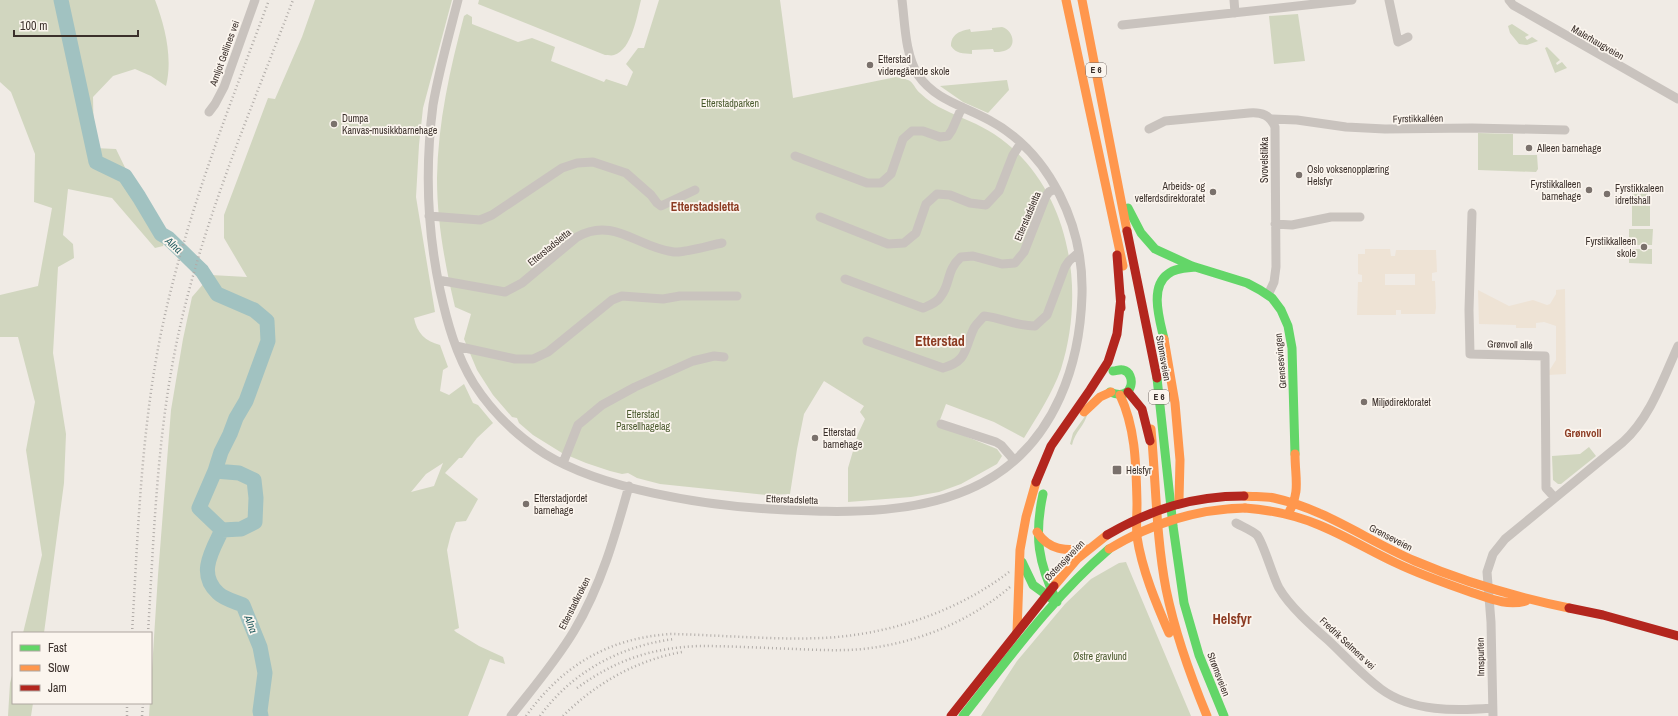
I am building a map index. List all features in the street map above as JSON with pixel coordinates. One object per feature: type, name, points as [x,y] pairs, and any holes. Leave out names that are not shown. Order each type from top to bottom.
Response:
[{"type":"main road","name":"E 6","points":[[1066,0],[1115,235],[1131,299]]},
{"type":"main road","name":"Strømsveien","points":[[1082,0],[1118,188],[1157,377],[1177,560],[1184,603],[1188,622],[1199,655],[1224,716]]},
{"type":"main road","name":"Grensesvingen","points":[[1118,188],[1142,234],[1150,244],[1162,253],[1196,267],[1242,281],[1258,288],[1268,295],[1283,314],[1291,339],[1295,412],[1295,461],[1289,479],[1291,502],[1288,514]]},
{"type":"main road","points":[[1115,235],[1122,326],[1119,346],[1106,383],[1142,409],[1153,452]]},
{"type":"main road","points":[[1128,235],[1156,303],[1174,403],[1180,460],[1177,560]]},
{"type":"main road","points":[[1156,303],[1158,292],[1165,276],[1175,270],[1196,267]]},
{"type":"main road","points":[[1017,632],[1020,558],[1024,525],[1043,463],[1062,427],[1093,387],[1105,366],[1114,346],[1118,328],[1121,298]]},
{"type":"main road","points":[[1051,470],[1058,453],[1073,428],[1089,406],[1100,397],[1120,393],[1132,384],[1131,376],[1124,370],[1110,373],[1093,387]]},
{"type":"main road","points":[[1120,393],[1128,410],[1134,442],[1137,536],[1143,563],[1158,608],[1198,695]]},
{"type":"main road","name":"E 6","points":[[1148,399],[1162,554],[1167,589],[1182,646],[1198,695],[1207,716]]},
{"type":"main road","points":[[1045,488],[1040,509],[1038,555],[1048,592]]},
{"type":"main road","name":"Grenseveien","points":[[1244,496],[1273,498],[1291,502],[1337,522],[1415,561],[1488,587],[1529,600],[1603,615],[1678,636]]},
{"type":"main road","name":"Østensjøveien","points":[[951,716],[1048,592],[1088,549],[1107,535],[1137,518],[1177,503],[1206,497],[1244,496]]},
{"type":"main road","name":"Grenseveien","points":[[1057,602],[1086,569],[1109,550],[1140,531],[1174,518],[1208,510],[1245,508],[1288,514],[1326,528],[1411,570],[1488,597],[1515,604],[1529,600]]},
{"type":"main road","points":[[1038,532],[1040,538],[1046,544],[1054,548],[1088,549]]},
{"type":"main road","points":[[963,716],[1016,649],[1057,602],[1048,592],[1033,585],[1020,558]]},
{"type":"street","name":"Arnljot Gellines vei","points":[[209,112],[224,87],[255,0]]},
{"type":"street","name":"Etterstadsletta","points":[[458,0],[441,65],[434,102],[428,163],[429,216],[432,249],[448,323],[456,346],[473,382],[497,414],[512,429],[532,444],[563,463],[590,474],[628,486],[698,501],[734,506],[803,511],[859,510],[925,504],[946,499],[974,488],[997,475],[1022,454],[1044,427],[1060,398],[1070,372],[1078,338],[1082,289],[1078,253],[1072,224],[1056,188],[1041,166],[1020,143],[991,120],[934,93],[925,84],[916,72],[910,57],[902,0]]},
{"type":"street","points":[[1234,0],[1235,13]]},
{"type":"street","points":[[1122,25],[1352,0]]},
{"type":"street","points":[[1389,0],[1398,42],[1408,37]]},
{"type":"street","name":"Malerhaugveien","points":[[1509,0],[1513,5],[1678,100]]},
{"type":"street","points":[[796,156],[867,183],[881,182],[891,174],[903,138],[912,131],[923,131],[940,137],[948,136],[962,107]]},
{"type":"street","points":[[1149,129],[1165,121],[1249,113],[1265,115],[1272,119]]},
{"type":"street","name":"Fyrstikkalléen","points":[[1272,119],[1297,120],[1346,127],[1385,129],[1472,128],[1565,130]]},
{"type":"street","name":"Svovelstikka","points":[[1268,295],[1274,279],[1276,267],[1275,127],[1272,119]]},
{"type":"street","points":[[820,217],[888,244],[904,243],[916,233],[926,204],[937,194],[950,195],[970,203],[986,205],[999,191],[1013,155],[1020,143]]},
{"type":"street","points":[[429,216],[480,220],[492,215],[562,168],[577,163],[594,162],[626,173],[661,206],[695,190]]},
{"type":"street","name":"Etterstadsletta","points":[[845,280],[923,308],[934,304],[942,296],[953,264],[961,257],[973,256],[1002,264],[1014,263],[1024,252],[1046,196],[1049,192],[1056,188]]},
{"type":"street","name":"Grønvoll allé","points":[[1472,213],[1469,310],[1470,354],[1545,356],[1546,488],[1555,498]]},
{"type":"street","points":[[1275,224],[1292,225],[1331,217],[1360,217]]},
{"type":"street","name":"Etterstadsletta","points":[[438,280],[505,292],[522,283],[577,238],[587,232],[600,229],[614,231],[662,249],[675,252],[722,243]]},
{"type":"street","points":[[867,340],[943,368],[954,365],[962,358],[974,327],[984,316],[996,317],[1021,326],[1035,326],[1046,315],[1065,267],[1078,253]]},
{"type":"street","points":[[1258,288],[1274,279]]},
{"type":"street","points":[[456,346],[515,358],[533,359],[548,352],[612,300],[622,296],[662,299],[680,296],[737,296]]},
{"type":"street","points":[[1488,597],[1488,566],[1496,549],[1506,539],[1623,442],[1634,431],[1652,400],[1678,346]]},
{"type":"street","points":[[563,463],[578,425],[602,405],[693,361],[714,356],[724,357]]},
{"type":"street","points":[[941,424],[996,442],[1001,445],[1014,460]]},
{"type":"street","name":"Etterstadkroken","points":[[511,716],[556,658],[583,614],[606,562],[628,486]]},
{"type":"street","name":"Fredrik Selmers vei","points":[[1236,523],[1250,530],[1258,537],[1272,574],[1280,590],[1292,604],[1320,633],[1381,689],[1399,699],[1427,707],[1492,712]]},
{"type":"street","name":"Innspurten","points":[[1488,597],[1491,622],[1492,712]]},
{"type":"green space","points":[[0,0],[155,0],[162,20],[167,42],[169,64],[166,86],[151,76],[135,69],[113,76],[93,97],[94,148],[116,149],[152,223],[165,237],[163,246],[155,248],[112,198],[68,189],[63,235],[73,244],[74,258],[58,267],[53,353],[66,434],[64,483],[44,632],[23,632],[42,555],[26,450],[35,402],[18,337],[0,337],[0,295],[38,286],[52,208],[34,202],[35,154],[11,92],[0,82]]},
{"type":"green space","points":[[315,0],[452,0],[423,108],[416,197],[435,312],[414,318],[417,328],[422,336],[440,345],[448,367],[443,370],[440,391],[449,395],[464,384],[473,403],[478,405],[493,423],[477,438],[462,458],[459,458],[445,473],[478,499],[466,521],[456,522],[447,550],[459,628],[454,630],[479,646],[503,657],[505,664],[490,659],[468,716],[149,716],[150,704],[152,704],[152,669],[158,575],[171,410],[183,339],[192,297],[211,275],[247,277],[224,238],[224,215],[268,98],[275,99],[302,37]],"holes":[[[443,463],[434,486],[411,492],[426,474]]]},
{"type":"green space","points":[[479,0],[641,0],[633,31],[625,46],[620,52],[614,55],[605,55],[478,4]]},
{"type":"green space","points":[[659,0],[780,0],[793,98],[896,77],[907,80],[911,82],[923,96],[935,105],[994,134],[1019,155],[1040,180],[1055,209],[1065,240],[1071,272],[1072,305],[1069,337],[1061,369],[1044,404],[1024,438],[994,422],[946,404],[938,425],[997,449],[1002,456],[997,464],[961,484],[939,492],[911,497],[848,502],[848,468],[858,434],[865,419],[860,412],[864,406],[824,381],[804,414],[790,494],[766,495],[660,484],[637,478],[628,473],[622,474],[610,471],[562,453],[533,435],[519,423],[517,418],[512,417],[493,395],[477,370],[464,339],[471,314],[455,307],[445,259],[438,211],[437,178],[442,116],[464,16],[467,14],[472,17],[472,24],[518,42],[532,38],[555,47],[551,61],[604,82],[606,79],[627,86],[633,72],[626,64],[638,48],[644,48]]},
{"type":"green space","points":[[1298,14],[1305,61],[1274,64],[1269,16]]},
{"type":"green space","points":[[1512,24],[1529,35],[1525,37],[1527,40],[1532,37],[1538,41],[1527,45],[1519,44],[1510,33],[1508,26]]},
{"type":"green space","points":[[1002,27],[1009,31],[1012,39],[1011,46],[1004,51],[994,52],[993,49],[972,50],[972,54],[960,53],[951,46],[954,36],[963,31],[970,29],[971,32],[992,30],[992,28]]},
{"type":"green space","points":[[1547,47],[1560,60],[1556,63],[1557,65],[1562,62],[1567,68],[1555,73],[1545,48]]},
{"type":"green space","points":[[1007,80],[1009,90],[988,113],[963,102],[940,86]]},
{"type":"green space","points":[[1478,133],[1513,134],[1513,155],[1537,155],[1538,169],[1536,172],[1478,170]]},
{"type":"green space","points":[[1632,192],[1650,192],[1650,226],[1632,226]]},
{"type":"green space","points":[[1629,229],[1653,229],[1652,245],[1629,245]]},
{"type":"green space","points":[[1629,249],[1652,249],[1652,264],[1629,263]]},
{"type":"green space","points":[[1088,412],[1085,421],[1073,440],[1072,445],[1070,444],[1073,433]]},
{"type":"green space","points":[[1589,447],[1596,456],[1561,484],[1558,484],[1553,480],[1552,456],[1580,454]]},
{"type":"green space","name":"Østre gravlund","points":[[1126,562],[1191,716],[981,716],[1017,661],[1065,604],[1091,579],[1119,563]]},
{"type":"green space","points":[[12,676],[12,704],[33,704],[31,716],[8,716],[10,683]]},
{"type":"shaded area","points":[[1365,249],[1390,249],[1391,256],[1395,256],[1396,250],[1436,250],[1437,272],[1432,273],[1432,281],[1435,281],[1435,314],[1401,314],[1401,310],[1396,310],[1396,315],[1357,315],[1358,282],[1362,282],[1362,275],[1358,274],[1358,254],[1365,254]],"holes":[[[1385,274],[1415,274],[1415,285],[1385,285]]]},
{"type":"shaded area","points":[[1565,289],[1566,374],[1548,375],[1556,360],[1556,326],[1544,322],[1536,323],[1536,328],[1516,328],[1516,325],[1479,324],[1478,290],[1509,306],[1533,300],[1547,305],[1550,304],[1556,294],[1556,290]]},
{"type":"waterway","name":"Alna","points":[[61,0],[96,162],[125,176],[161,234],[168,238],[202,271],[217,294],[254,310],[267,321],[268,341],[246,401],[236,418],[221,452],[215,471],[239,473],[254,480],[256,498],[255,522],[241,529],[222,530],[214,546],[208,562],[207,570],[208,578],[218,593],[227,599],[243,605],[260,647],[265,673],[260,711],[261,716]]},
{"type":"waterway","name":"Alna","points":[[215,471],[199,508],[222,530]]},
{"type":"railway","points":[[132,632],[141,483],[154,370],[161,333],[182,248],[195,206],[223,123],[269,0]]},
{"type":"railway","points":[[148,632],[157,484],[165,409],[178,336],[188,293],[214,208],[293,0]]},
{"type":"railway","points":[[526,716],[540,698],[571,669],[588,658],[627,641],[671,634],[765,638],[822,638],[872,632],[921,619],[944,610],[967,599],[1009,572]]},
{"type":"railway","points":[[577,688],[591,678],[620,663],[635,657],[665,649],[699,646],[846,650],[863,649],[903,642],[941,629],[960,620],[977,611],[1010,587]]},
{"type":"railway","points":[[540,716],[567,686],[582,674],[599,664],[616,655],[635,648],[674,639]]},
{"type":"railway","points":[[563,716],[603,683],[633,667],[682,652]]},
{"type":"railway","points":[[127,704],[127,716]]},
{"type":"railway","points":[[142,716],[143,704]]},
{"type":"traffic: fast","points":[[1128,208],[1141,233],[1155,249],[1192,266],[1247,283],[1272,298],[1281,310],[1288,326],[1292,348],[1295,454]]},
{"type":"traffic: fast","points":[[1164,339],[1157,305],[1157,296],[1162,280],[1171,272],[1195,267]]},
{"type":"traffic: fast","points":[[1110,392],[1118,394],[1124,393],[1129,390],[1131,386],[1130,376],[1127,372],[1122,370],[1113,371]]},
{"type":"traffic: fast","points":[[1157,378],[1173,526],[1184,603],[1199,655],[1224,716]]},
{"type":"traffic: fast","points":[[1043,494],[1040,509],[1038,536],[1042,562],[1057,602]]},
{"type":"traffic: fast","points":[[963,716],[1050,608],[1069,587],[1109,549]]},
{"type":"traffic: fast","points":[[1022,562],[1033,585],[1055,601]]},
{"type":"traffic: slow","points":[[1066,0],[1123,266]]},
{"type":"traffic: slow","points":[[1082,0],[1127,231]]},
{"type":"traffic: slow","points":[[1164,339],[1175,403],[1180,460],[1179,500]]},
{"type":"traffic: slow","points":[[1084,412],[1100,397],[1111,392]]},
{"type":"traffic: slow","points":[[1120,395],[1129,421],[1134,448],[1137,489],[1137,537],[1139,549],[1150,586],[1169,633]]},
{"type":"traffic: slow","points":[[1151,429],[1158,529],[1166,589],[1184,654],[1207,716]]},
{"type":"traffic: slow","points":[[1288,514],[1296,492],[1295,454]]},
{"type":"traffic: slow","points":[[1017,632],[1020,550],[1026,517],[1036,482]]},
{"type":"traffic: slow","points":[[1244,496],[1271,497],[1293,503],[1329,517],[1398,553],[1452,576],[1529,599],[1569,608]]},
{"type":"traffic: slow","points":[[1245,508],[1264,510],[1310,521],[1415,571],[1444,583],[1486,597],[1512,603],[1526,601]]},
{"type":"traffic: slow","points":[[1109,549],[1141,532],[1174,519],[1209,511],[1245,508]]},
{"type":"traffic: slow","points":[[1037,532],[1042,539],[1053,546],[1073,550],[1088,549]]},
{"type":"traffic: slow","points":[[1054,586],[1077,559],[1107,535]]},
{"type":"traffic: jam","points":[[1127,231],[1157,378]]},
{"type":"traffic: jam","points":[[1117,255],[1121,308]]},
{"type":"traffic: jam","points":[[1036,482],[1051,446],[1108,362],[1117,334],[1121,297]]},
{"type":"traffic: jam","points":[[1128,392],[1142,409],[1150,441]]},
{"type":"traffic: jam","points":[[1107,535],[1156,511],[1190,501],[1207,498],[1244,496]]},
{"type":"traffic: jam","points":[[951,716],[1054,586]]},
{"type":"traffic: jam","points":[[1569,608],[1603,615],[1678,636]]},
{"type":"place","name":"Etterstad videregående skole","points":[[870,65]]},
{"type":"place","name":"Dumpa Kanvas-musikkbarnehage","points":[[334,124]]},
{"type":"place","name":"Alleen barnehage","points":[[1529,148]]},
{"type":"place","name":"Oslo voksenopplæring Helsfyr","points":[[1299,175]]},
{"type":"place","name":"Fyrstikkalleen barnehage","points":[[1589,190]]},
{"type":"place","name":"Arbeids- og velferdsdirektoratet","points":[[1213,192]]},
{"type":"place","name":"Fyrstikkaleen idrettshall","points":[[1607,194]]},
{"type":"place","name":"Fyrstikkalleen skole","points":[[1644,247]]},
{"type":"place","name":"Miljødirektoratet","points":[[1364,402]]},
{"type":"place","name":"Etterstad barnehage","points":[[815,438]]},
{"type":"place","name":"Helsfyr","points":[[1117,470]]},
{"type":"place","name":"Etterstadjordet barnehage","points":[[526,504]]},
{"type":"district","name":"Etterstadsletta","points":[[705,207]]},
{"type":"district","name":"Etterstad","points":[[940,341]]},
{"type":"district","name":"Grønvoll","points":[[1583,433]]},
{"type":"district","name":"Helsfyr","points":[[1232,619]]},
{"type":"park label","name":"Etterstadparken","points":[[730,103]]},
{"type":"park label","name":"Etterstad Parsellhagelag","points":[[643,420]]}]
